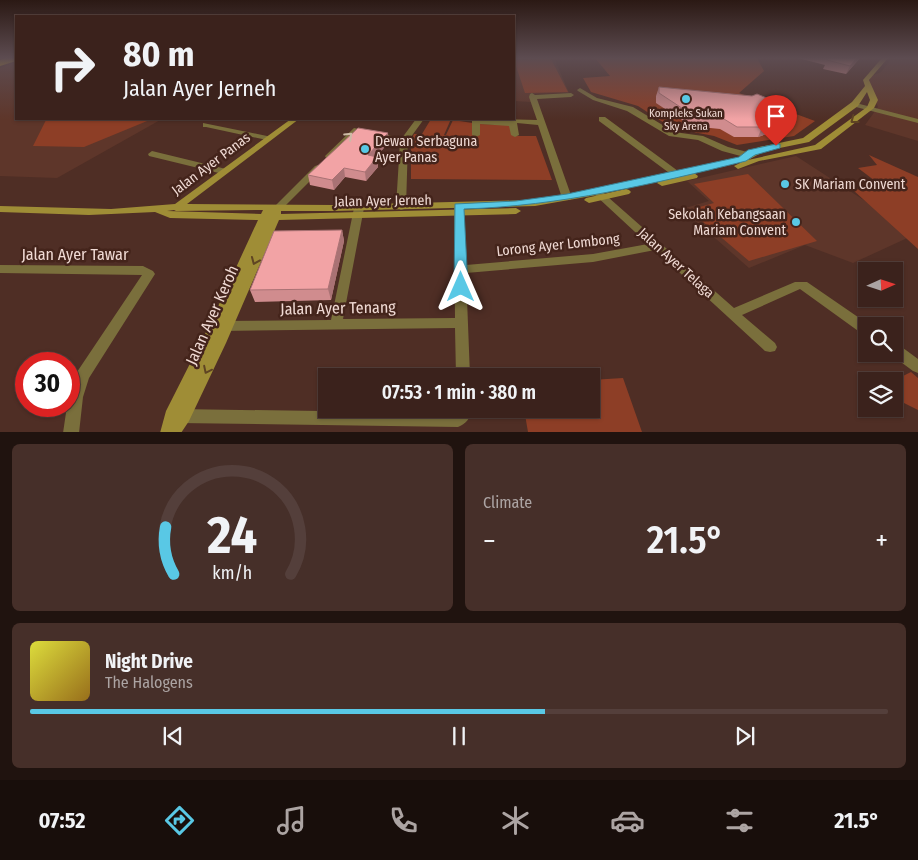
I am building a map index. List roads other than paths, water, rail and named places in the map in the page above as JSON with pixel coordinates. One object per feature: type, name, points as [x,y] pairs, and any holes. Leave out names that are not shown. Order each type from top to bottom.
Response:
[{"type":"main road","name":"Jalan Ayer Jerneh","points":[[358,212],[401,207],[459,209],[600,195],[674,173],[742,159],[762,149],[806,140],[856,104],[868,87],[867,78]]},
{"type":"main road","points":[[868,87],[873,93],[874,100],[870,108]]},
{"type":"main road","name":"Jalan Ayer Jerneh","points":[[0,209],[272,213],[537,209],[818,147],[870,108]]},
{"type":"main road","name":"Jalan Ayer Panas","points":[[174,211],[223,171],[294,120]]},
{"type":"main road","name":"Jalan Ayer Keroh","points":[[170,432],[272,213]]},
{"type":"street","points":[[580,90],[595,99],[630,109],[672,134],[700,138],[725,149],[748,156]]},
{"type":"street","points":[[567,198],[532,96],[570,95]]},
{"type":"street","points":[[856,104],[918,121]]},
{"type":"street","points":[[602,119],[674,173]]},
{"type":"street","points":[[401,207],[404,141],[419,120]]},
{"type":"street","points":[[499,120],[513,122]]},
{"type":"street","points":[[476,135],[476,121],[541,123]]},
{"type":"street","points":[[513,122],[515,135]]},
{"type":"street","points":[[206,125],[267,138]]},
{"type":"street","points":[[272,213],[354,131],[362,130],[404,141]]},
{"type":"street","points":[[152,154],[223,171]]},
{"type":"street","name":"Jalan Ayer Telaga","points":[[600,195],[770,348]]},
{"type":"street","points":[[459,209],[463,368]]},
{"type":"street","points":[[336,325],[358,212]]},
{"type":"street","name":"Lorong Ayer Lombong","points":[[461,269],[593,258],[657,246]]},
{"type":"street","name":"Jalan Ayer Tawar","points":[[0,269],[143,270],[149,274],[82,376],[76,397],[71,432]]},
{"type":"street","points":[[732,314],[799,285],[803,285],[858,323]]},
{"type":"street","name":"Jalan Ayer Tenang","points":[[221,326],[461,323]]},
{"type":"street","points":[[903,356],[918,367]]},
{"type":"street","points":[[178,416],[458,420],[460,418]]},
{"type":"place","name":"Kompleks Sukan Sky Arena","points":[[686,99]]},
{"type":"place","name":"Dewan Serbaguna Ayer Panas","points":[[365,149]]},
{"type":"place","name":"SK Mariam Convent","points":[[785,184]]},
{"type":"place","name":"Sekolah Kebangsaan Mariam Convent","points":[[796,222]]}]
